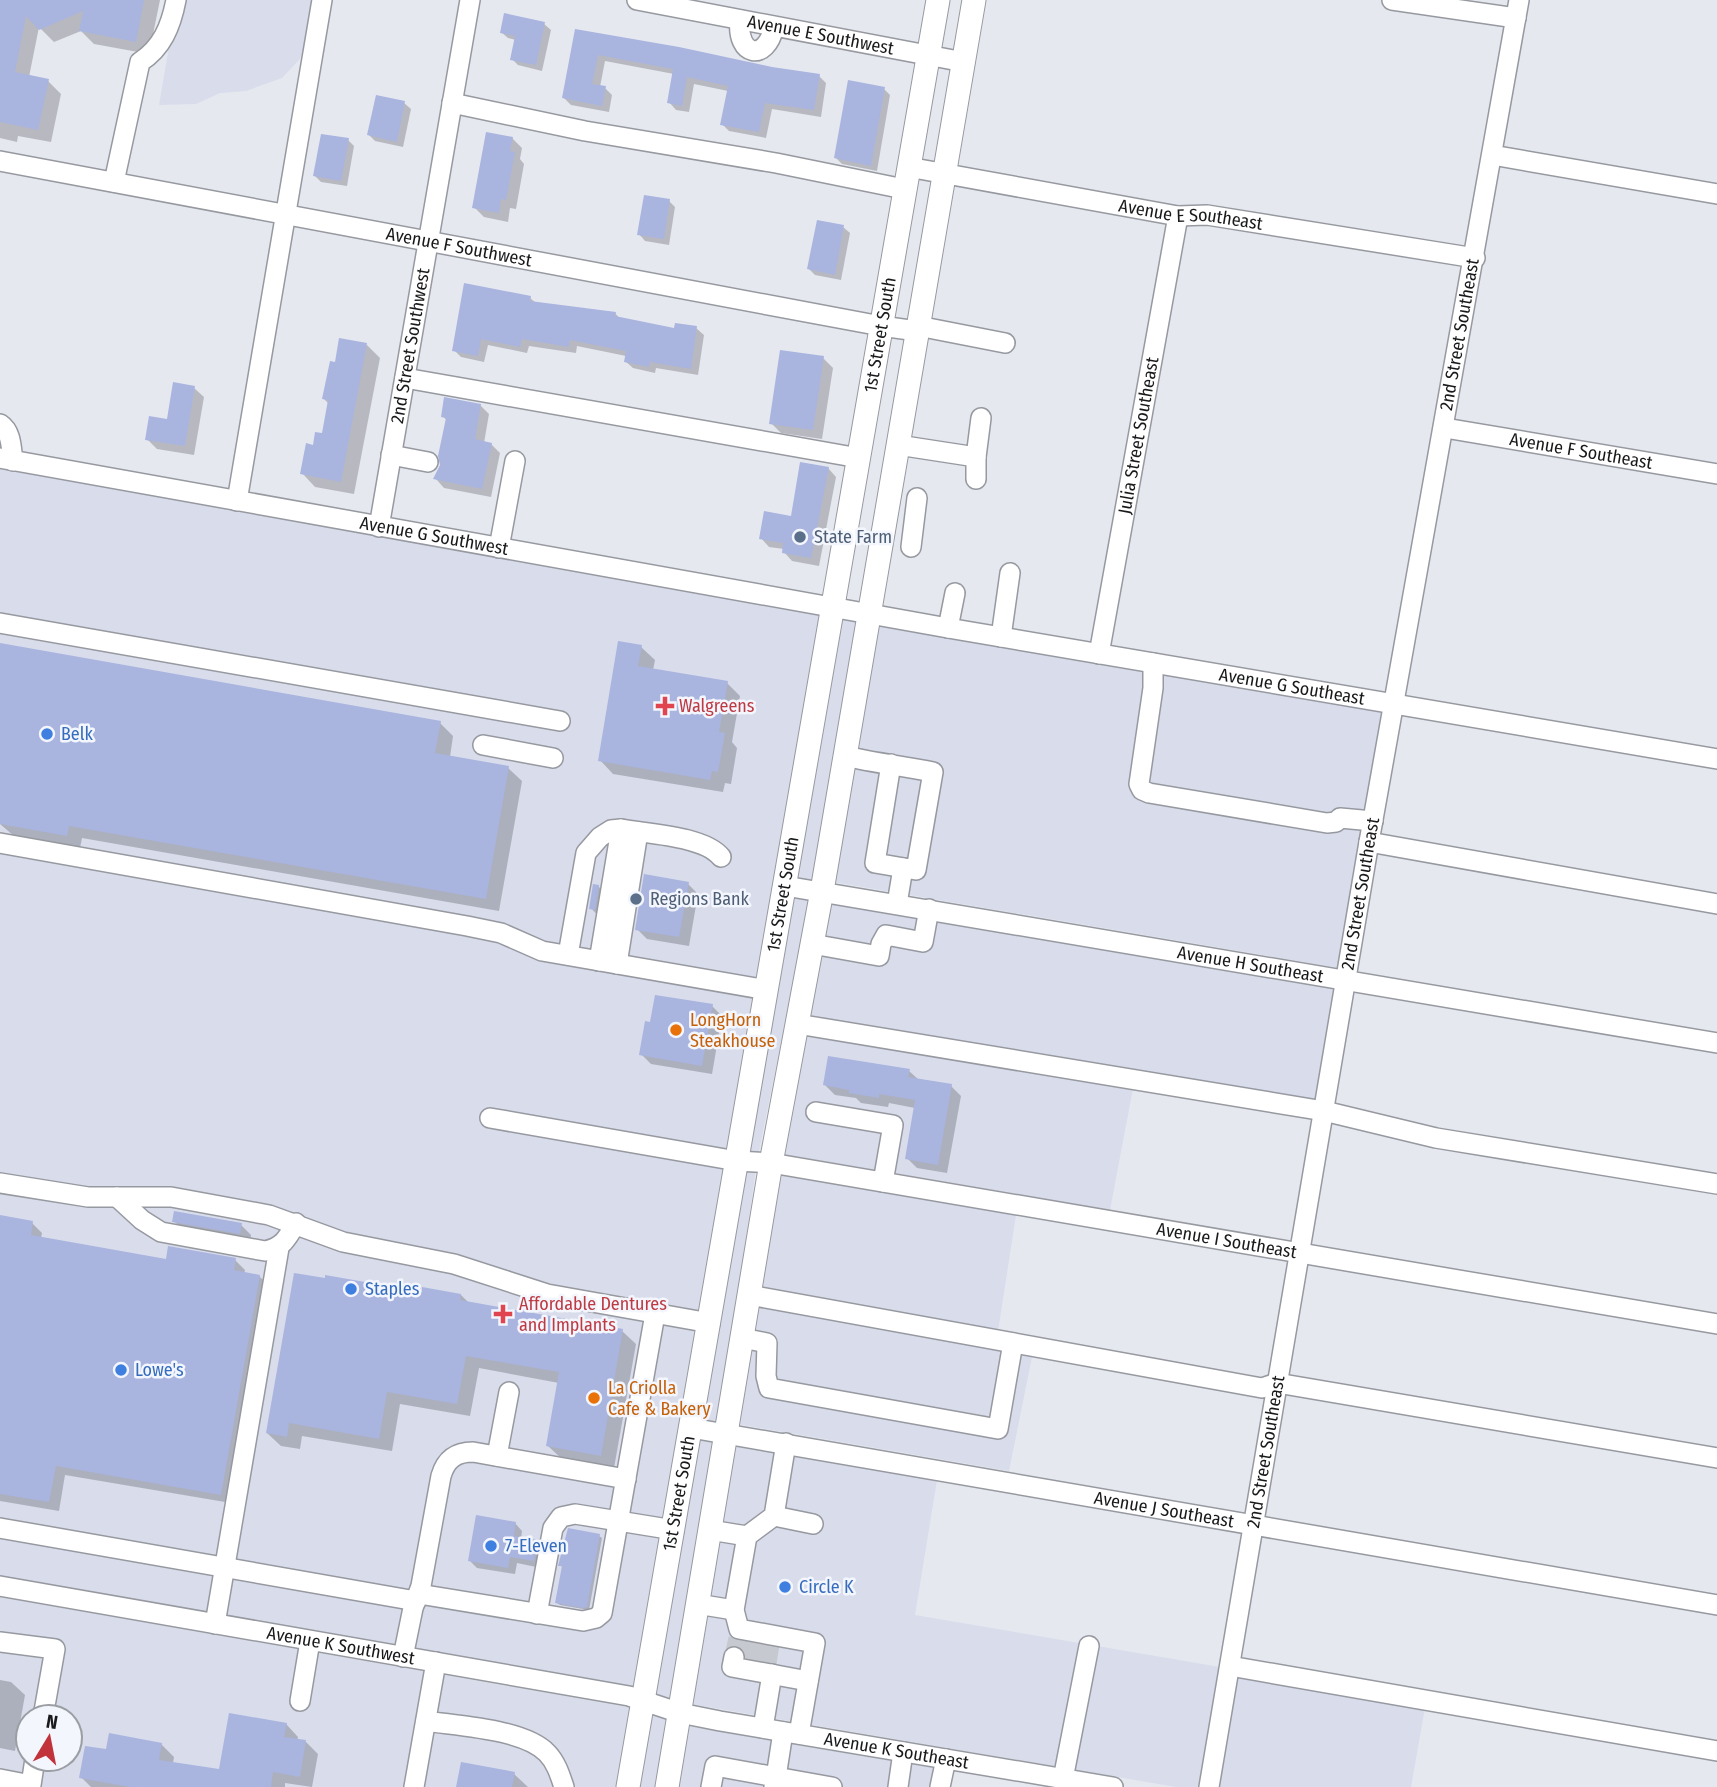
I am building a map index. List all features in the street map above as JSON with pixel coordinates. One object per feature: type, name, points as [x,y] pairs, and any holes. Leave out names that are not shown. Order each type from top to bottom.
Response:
[{"type":"main road","name":"1st Street South","points":[[628,1787],[937,0]]},
{"type":"main road","name":"1st Street South","points":[[667,1787],[771,1163],[822,891],[974,0]]},
{"type":"street","points":[[114,181],[140,62],[154,53],[163,40],[176,0]]},
{"type":"street","points":[[237,501],[322,0]]},
{"type":"street","name":"2nd Street Southwest","points":[[379,527],[470,0]]},
{"type":"street","name":"Avenue E Southwest","points":[[637,0],[964,62]]},
{"type":"street","points":[[1392,0],[1517,9]]},
{"type":"street","name":"2nd Street Southeast","points":[[1209,1787],[1369,842],[1445,428],[1517,9]]},
{"type":"street","points":[[740,20],[739,38],[743,46],[751,50],[762,50],[769,44],[774,27]]},
{"type":"street","name":"Avenue E Southeast","points":[[452,103],[585,131],[762,161],[906,178],[944,174],[1178,216],[1207,215],[1475,258]]},
{"type":"street","points":[[1492,156],[1717,194]]},
{"type":"street","name":"Avenue F Southwest","points":[[0,161],[881,326],[918,328],[1005,343]]},
{"type":"street","name":"Julia Street Southeast","points":[[1099,654],[1178,216]]},
{"type":"street","points":[[405,378],[859,458]]},
{"type":"street","points":[[975,479],[981,418]]},
{"type":"street","points":[[0,424],[6,428],[9,435],[6,459]]},
{"type":"street","name":"Avenue F Southeast","points":[[1445,428],[1717,474]]},
{"type":"street","points":[[898,445],[976,457]]},
{"type":"street","points":[[391,455],[428,462]]},
{"type":"street","name":"Avenue G Southwest","points":[[6,459],[868,614]]},
{"type":"street","points":[[499,548],[515,461]]},
{"type":"street","points":[[886,511],[916,508],[911,547]]},
{"type":"street","points":[[1001,637],[1010,573]]},
{"type":"street","points":[[948,628],[955,593]]},
{"type":"street","name":"Avenue G Southeast","points":[[868,614],[1717,759]]},
{"type":"street","points":[[0,623],[560,722]]},
{"type":"street","points":[[1153,663],[1153,688],[1139,785],[1142,790],[1327,823],[1336,822],[1340,818],[1373,821]]},
{"type":"street","points":[[483,745],[553,758]]},
{"type":"street","points":[[845,756],[891,764],[933,772],[916,870],[875,863],[891,764]]},
{"type":"street","points":[[620,832],[702,843],[721,857]]},
{"type":"street","points":[[593,960],[620,832]]},
{"type":"street","points":[[593,960],[620,832]]},
{"type":"street","points":[[1369,842],[1717,904]]},
{"type":"street","points":[[0,843],[467,926],[501,933],[542,951],[767,990]]},
{"type":"street","points":[[897,904],[903,868]]},
{"type":"street","name":"Avenue H Southeast","points":[[785,886],[1717,1043]]},
{"type":"street","points":[[812,944],[879,957],[886,935],[923,942],[929,909]]},
{"type":"street","points":[[797,1024],[1324,1111],[1436,1138],[1717,1184]]},
{"type":"street","points":[[816,1112],[893,1125],[883,1182]]},
{"type":"street","name":"Avenue I Southeast","points":[[490,1118],[737,1161],[771,1163],[1717,1324]]},
{"type":"street","points":[[0,1182],[88,1197],[171,1198],[269,1215],[344,1242],[454,1264],[547,1294],[710,1323]]},
{"type":"street","points":[[117,1197],[142,1220],[161,1232],[265,1251],[279,1248],[296,1223]]},
{"type":"street","points":[[215,1624],[279,1248]]},
{"type":"street","points":[[749,1295],[1262,1388],[1277,1383],[1717,1458]]},
{"type":"street","points":[[0,1528],[417,1597],[583,1621],[596,1618],[601,1613],[655,1314]]},
{"type":"street","points":[[742,1338],[767,1343],[766,1376],[769,1388],[998,1429],[1013,1343]]},
{"type":"street","points":[[497,1456],[509,1392]]},
{"type":"street","name":"Avenue J Southeast","points":[[691,1428],[1717,1605]]},
{"type":"street","points":[[710,1530],[747,1536],[774,1516],[786,1443]]},
{"type":"street","points":[[403,1657],[443,1468],[447,1462],[459,1453],[473,1452],[626,1479]]},
{"type":"street","points":[[537,1614],[556,1521],[561,1517],[575,1514],[674,1530]]},
{"type":"street","points":[[774,1516],[813,1524]]},
{"type":"street","points":[[747,1536],[753,1648],[763,1728]]},
{"type":"street","name":"Avenue K Southwest","points":[[0,1586],[644,1700],[680,1713]]},
{"type":"street","points":[[697,1604],[753,1648],[808,1681]]},
{"type":"street","points":[[300,1701],[310,1641]]},
{"type":"street","points":[[0,1642],[55,1649],[45,1703]]},
{"type":"street","points":[[753,1648],[815,1643],[808,1681],[775,1782]]},
{"type":"street","points":[[1063,1779],[1089,1646]]},
{"type":"street","points":[[414,1787],[436,1662]]},
{"type":"street","points":[[1230,1666],[1717,1751]]},
{"type":"street","name":"Avenue K Southeast","points":[[680,1713],[1113,1787]]},
{"type":"street","points":[[426,1721],[498,1732],[528,1741],[546,1752],[558,1768],[564,1787]]},
{"type":"street","points":[[898,1787],[903,1752]]},
{"type":"street","points":[[940,1787],[946,1759]]},
{"type":"street","points":[[711,1787],[715,1766],[775,1782],[832,1787]]},
{"type":"street","points":[[0,1780],[30,1785],[32,1773]]},
{"type":"shaded area","points":[[177,0],[320,0],[300,59],[282,78],[246,91],[220,93],[196,104],[159,105]]},
{"type":"shaded area","points":[[0,458],[868,614],[757,1161],[680,1713],[0,1587]]},
{"type":"shaded area","points":[[876,626],[1383,712],[1339,968],[833,882]]},
{"type":"shaded area","points":[[829,903],[1336,989],[1314,1116],[1134,1083],[1110,1210],[782,1154]]},
{"type":"shaded area","points":[[778,1175],[1016,1215],[996,1344],[1033,1352],[1009,1471],[737,1424]]},
{"type":"shaded area","points":[[734,1445],[937,1480],[915,1615],[1220,1667],[1199,1787],[1176,1787],[691,1704]]},
{"type":"shaded area","points":[[0,1597],[633,1708],[619,1787],[0,1787]]},
{"type":"shaded area","points":[[1239,1670],[1426,1702],[1411,1787],[1218,1787]]},
{"type":"shaded area","points":[[651,1714],[669,1721],[658,1787],[638,1787]]},
{"type":"shaded area","points":[[688,1726],[934,1768],[931,1787],[677,1787]]},
{"type":"building","points":[[0,0],[144,0],[136,42],[79,31],[83,11],[39,30],[26,16],[15,72],[49,79],[38,130],[0,122]]},
{"type":"building","points":[[504,13],[545,22],[536,65],[510,60],[515,36],[500,33]]},
{"type":"building","points":[[575,29],[820,74],[814,110],[765,103],[759,132],[720,125],[728,86],[687,77],[682,106],[667,103],[673,69],[598,55],[592,84],[606,86],[602,106],[562,98]]},
{"type":"building","points":[[848,80],[885,87],[871,166],[834,158]]},
{"type":"building","points":[[376,95],[405,101],[397,142],[367,135]]},
{"type":"building","points":[[486,132],[513,137],[510,151],[515,152],[506,200],[501,199],[499,213],[472,208]]},
{"type":"building","points":[[321,134],[349,138],[341,181],[313,176]]},
{"type":"building","points":[[644,195],[670,199],[664,239],[637,235]]},
{"type":"building","points":[[817,220],[844,225],[835,275],[807,269]]},
{"type":"building","points":[[464,283],[531,296],[530,301],[616,312],[615,316],[674,328],[675,323],[697,326],[691,369],[650,362],[649,367],[624,362],[626,351],[570,340],[569,347],[522,339],[520,347],[481,339],[478,356],[452,351]]},
{"type":"building","points":[[339,338],[367,343],[341,482],[300,474],[306,443],[313,445],[315,432],[322,433],[328,400],[322,399],[330,361],[335,362]]},
{"type":"building","points":[[780,350],[824,356],[813,430],[769,424]]},
{"type":"building","points":[[173,382],[195,386],[185,446],[145,440],[149,416],[167,419]]},
{"type":"building","points":[[444,397],[481,404],[475,439],[492,443],[482,489],[433,479],[440,465],[438,456],[446,418],[441,417]]},
{"type":"building","points":[[800,462],[829,467],[811,558],[782,553],[783,543],[759,539],[764,511],[791,516]]},
{"type":"building","name":"Walgreens","points":[[618,641],[642,645],[638,666],[728,681],[719,732],[725,733],[718,772],[712,771],[710,780],[598,761]]},
{"type":"building","points":[[0,643],[441,721],[435,753],[509,766],[486,899],[69,826],[67,836],[0,824]]},
{"type":"building","name":"Regions Bank","points":[[644,874],[689,882],[679,937],[635,930]]},
{"type":"building","points":[[593,884],[599,885],[595,910],[589,909]]},
{"type":"building","name":"LongHorn Steakhouse","points":[[655,995],[713,1004],[702,1066],[639,1055],[645,1021],[650,1022]]},
{"type":"building","points":[[828,1056],[910,1069],[908,1077],[952,1084],[938,1165],[905,1159],[915,1100],[879,1094],[879,1098],[823,1085]]},
{"type":"building","points":[[174,1211],[242,1223],[240,1234],[172,1222]]},
{"type":"building","name":"Lowe's","points":[[0,1215],[33,1221],[31,1235],[166,1259],[168,1246],[236,1258],[234,1270],[260,1275],[221,1495],[56,1466],[49,1502],[0,1494]]},
{"type":"building","points":[[294,1273],[325,1278],[325,1275],[422,1292],[422,1287],[461,1294],[460,1300],[623,1329],[601,1456],[546,1446],[559,1372],[466,1356],[457,1404],[387,1392],[379,1439],[289,1423],[287,1437],[266,1433]]},
{"type":"building","name":"7-Eleven","points":[[476,1515],[516,1522],[514,1536],[538,1540],[534,1561],[510,1557],[508,1568],[468,1561]]},
{"type":"building","points":[[568,1528],[600,1534],[587,1607],[583,1608],[555,1603],[562,1566],[558,1566]]},
{"type":"building","points":[[229,1713],[287,1723],[284,1737],[306,1740],[300,1777],[273,1772],[271,1787],[130,1787],[79,1778],[80,1773],[84,1773],[85,1746],[106,1749],[109,1733],[162,1743],[159,1760],[219,1769]]},
{"type":"building","points":[[461,1762],[515,1772],[512,1787],[456,1787]]},
{"type":"tunnel","points":[[734,1657],[738,1638]]},
{"type":"tunnel","points":[[749,1660],[752,1640]]},
{"type":"tunnel","points":[[767,1663],[770,1644]]},
{"type":"place","name":"State Farm","points":[[800,537]]},
{"type":"place","name":"Walgreens","points":[[665,706]]},
{"type":"place","name":"Belk","points":[[47,734]]},
{"type":"place","name":"Regions Bank","points":[[636,899]]},
{"type":"place","name":"LongHorn Steakhouse","points":[[676,1030]]},
{"type":"place","name":"Staples","points":[[351,1289]]},
{"type":"place","name":"Affordable Dentures and Implants","points":[[503,1314]]},
{"type":"place","name":"Lowe's","points":[[121,1370]]},
{"type":"place","name":"La Criolla Cafe & Bakery","points":[[594,1398]]},
{"type":"place","name":"7-Eleven","points":[[491,1546]]},
{"type":"place","name":"Circle K","points":[[785,1587]]}]
